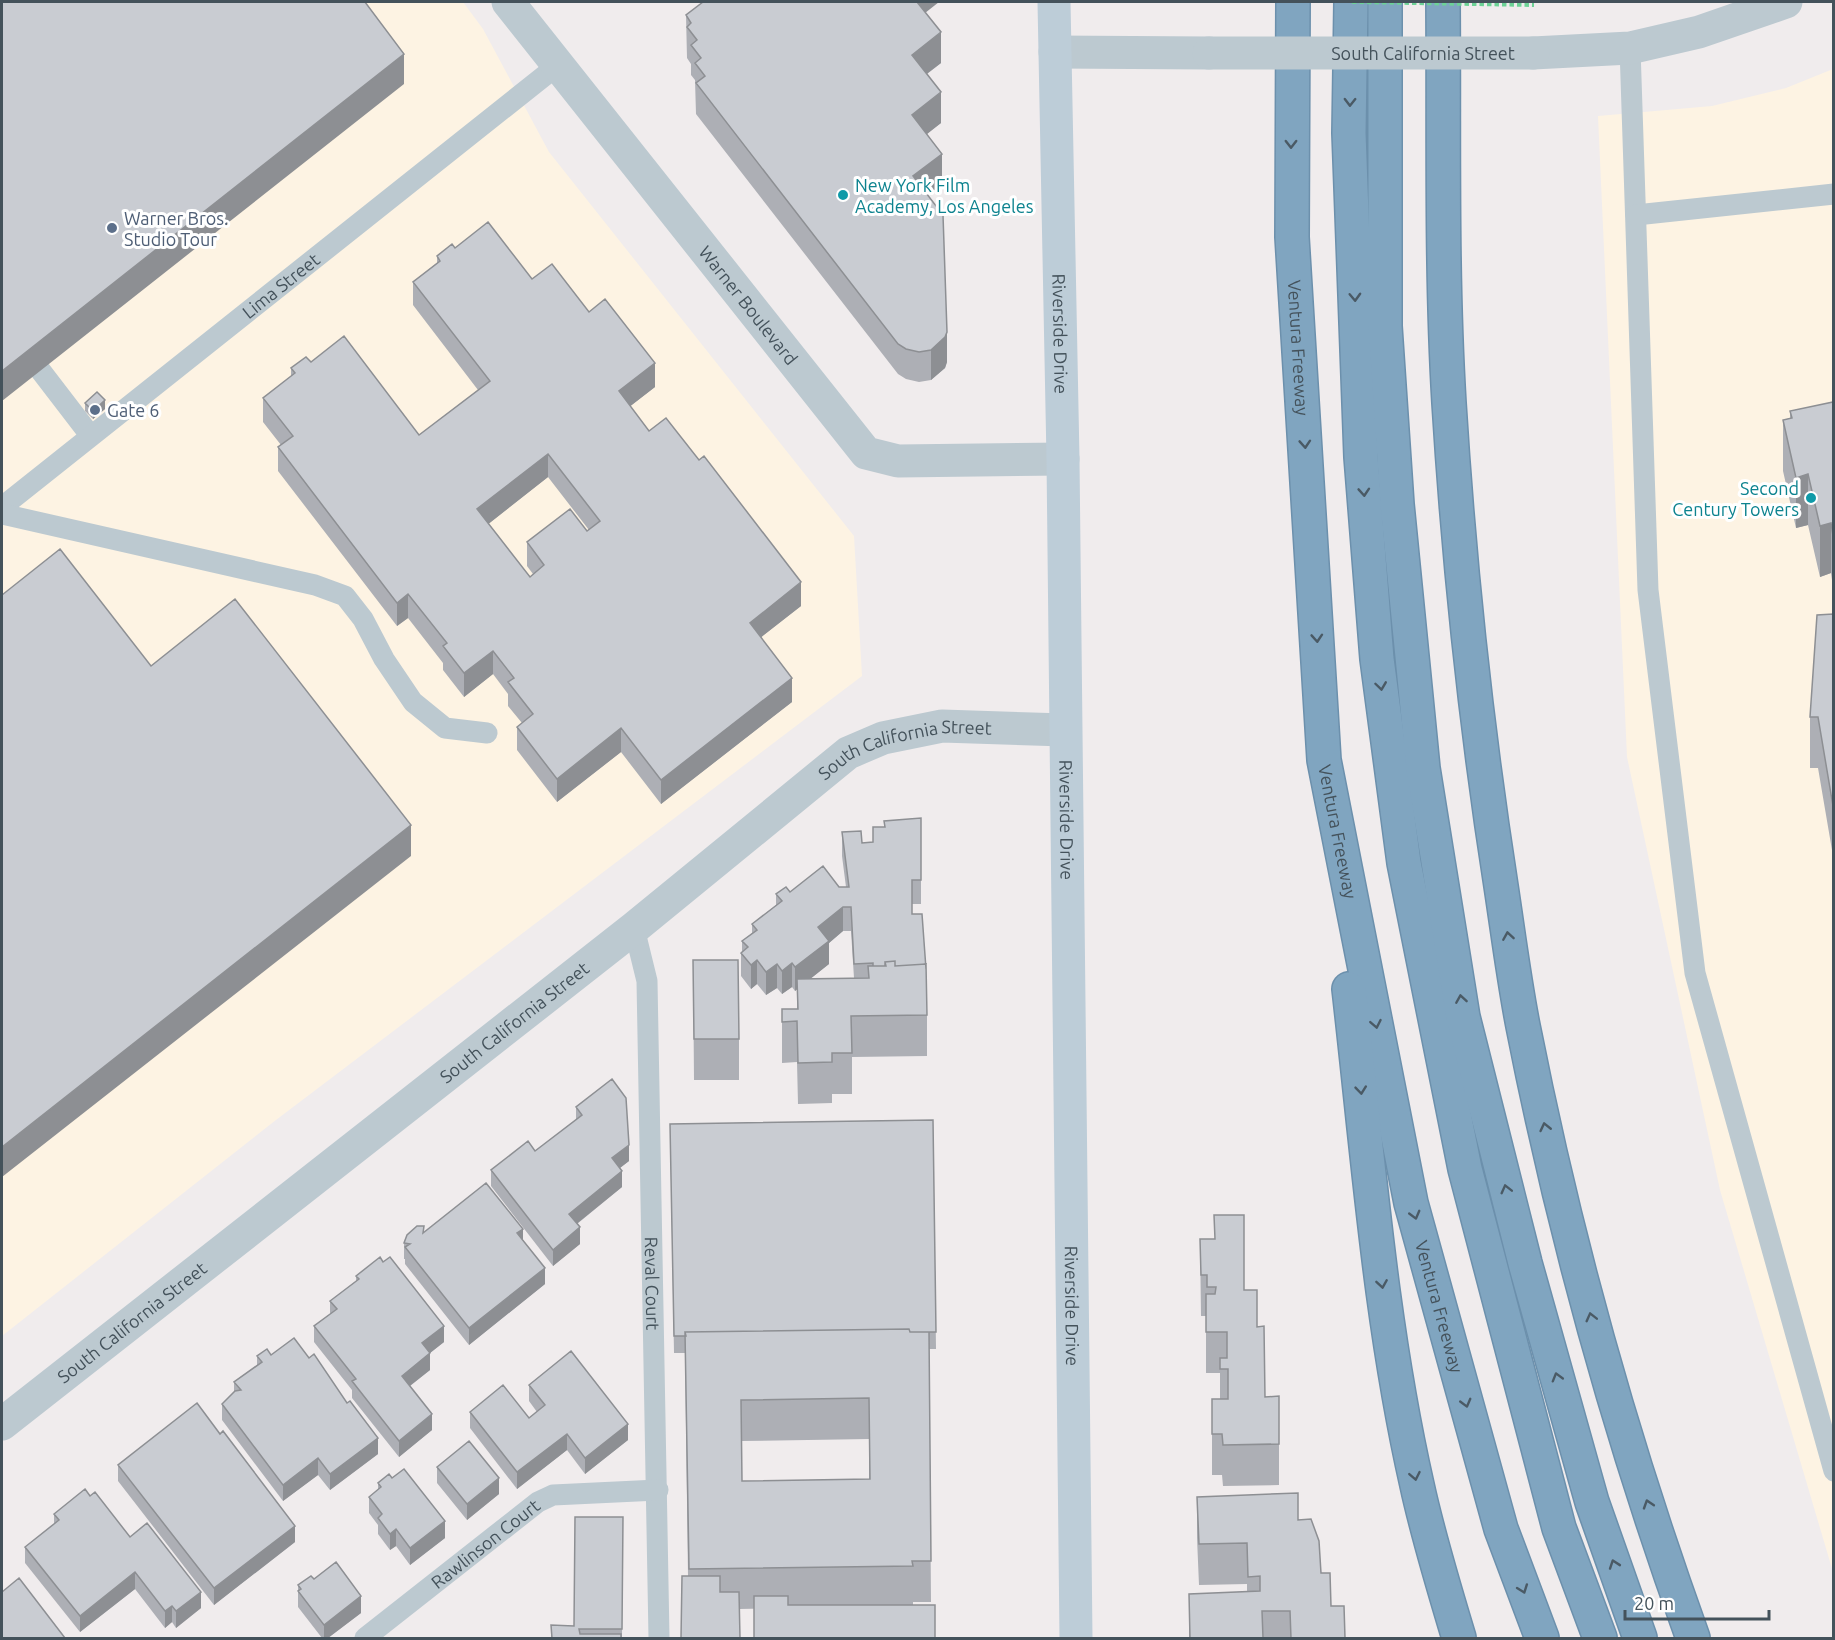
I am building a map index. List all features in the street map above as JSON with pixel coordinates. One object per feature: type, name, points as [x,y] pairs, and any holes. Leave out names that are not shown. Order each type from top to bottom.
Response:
[{"type":"highway","name":"Ventura Freeway","points":[[1293,2],[1292,237],[1324,760],[1411,1203],[1501,1529],[1542,1638]]},
{"type":"highway","points":[[1352,2],[1349,133],[1361,457],[1377,659],[1404,863],[1466,1169],[1559,1528],[1600,1638]]},
{"type":"highway","points":[[1385,2],[1384,326],[1397,504],[1424,768],[1463,1017],[1525,1263],[1593,1502],[1640,1638]]},
{"type":"highway","points":[[1443,2],[1445,290],[1449,399],[1475,703],[1490,818],[1522,1024],[1569,1228],[1624,1431],[1693,1638]]},
{"type":"highway","points":[[1324,760],[1379,1268],[1393,1361],[1417,1486],[1459,1638]]},
{"type":"main road","name":"Riverside Drive","points":[[1054,2],[1064,459],[1076,1638]]},
{"type":"street","name":"Warner Boulevard","points":[[508,2],[866,453],[908,462],[1064,459]]},
{"type":"street","name":"South California Street","points":[[1055,52],[1533,53],[1630,48],[1699,32],[1786,2]]},
{"type":"street","name":"South California Street","points":[[2,1425],[634,928],[848,753],[883,738],[942,726],[1065,730]]},
{"type":"lane","points":[[1630,48],[1648,590],[1695,973],[1833,1471]]},
{"type":"lane","name":"Lima Street","points":[[2,507],[558,65]]},
{"type":"lane","points":[[1636,215],[1833,194]]},
{"type":"lane","points":[[24,349],[90,435]]},
{"type":"lane","points":[[2,514],[315,585],[345,596],[363,619],[384,659],[413,702],[445,728],[487,734]]},
{"type":"lane","name":"Reval Court","points":[[634,928],[647,981],[659,1638]]},
{"type":"lane","name":"Rawlinson Court","points":[[365,1638],[538,1502],[553,1495],[658,1490]]},
{"type":"path","points":[[1352,2],[1534,4]]},
{"type":"shaded area","points":[[2,2],[463,2],[483,29],[549,152],[854,536],[862,676],[276,1120],[2,1336]]},
{"type":"shaded area","points":[[1833,69],[1833,1572],[1720,1190],[1627,757],[1598,116],[1712,106],[1786,88]]},
{"type":"building","name":"Warner Bros. Studio Tour","points":[[2,2],[365,2],[404,54],[2,371]]},
{"type":"building","name":"New York Film Academy, Los Angeles","points":[[703,2],[917,2],[941,32],[912,55],[941,92],[912,115],[942,154],[913,176],[943,215],[947,332],[945,337],[931,350],[919,352],[906,349],[898,344],[696,83],[705,76],[695,63],[701,58],[691,45],[697,40],[687,27],[691,23],[686,15]]},
{"type":"building","points":[[488,222],[532,279],[552,264],[589,312],[605,299],[655,363],[619,391],[649,431],[666,418],[699,460],[704,456],[801,582],[750,623],[792,678],[661,780],[621,728],[557,779],[517,727],[533,714],[508,682],[514,678],[493,651],[464,673],[443,646],[447,643],[408,594],[397,603],[278,447],[293,436],[263,398],[295,373],[291,368],[306,357],[311,362],[344,336],[419,435],[490,381],[413,282],[440,261],[437,256],[452,244],[455,248]],"holes":[[[548,454],[600,521],[587,531],[570,509],[527,542],[544,565],[530,577],[477,509]]]},
{"type":"building","points":[[97,392],[105,400],[93,411],[85,403]]},
{"type":"building","points":[[1833,402],[1833,536],[1831,523],[1820,526],[1808,474],[1796,478],[1783,420],[1792,418],[1790,411]]},
{"type":"building","points":[[60,549],[151,666],[235,599],[411,825],[2,1147],[2,595]]},
{"type":"building","points":[[1833,614],[1833,806],[1818,717],[1810,717],[1817,615]]},
{"type":"building","points":[[921,818],[921,880],[912,880],[912,914],[922,914],[926,964],[895,966],[895,961],[885,962],[885,966],[873,966],[873,963],[854,964],[851,907],[843,907],[818,927],[829,941],[795,967],[792,963],[782,971],[777,964],[766,972],[757,960],[751,965],[741,953],[748,947],[742,941],[757,930],[752,924],[782,901],[776,894],[786,887],[790,892],[823,866],[839,887],[849,887],[842,832],[861,831],[862,843],[873,842],[873,827],[885,827],[884,821]]},
{"type":"building","points":[[693,960],[738,960],[739,1039],[694,1039]]},
{"type":"building","points":[[895,961],[895,966],[926,964],[927,1015],[851,1016],[852,1053],[832,1053],[832,1062],[798,1063],[797,1021],[782,1022],[782,1009],[798,1009],[797,979],[869,978],[868,966],[886,966],[885,962]]},
{"type":"building","points":[[612,1079],[626,1098],[629,1145],[612,1158],[622,1171],[569,1214],[580,1227],[553,1250],[491,1170],[528,1141],[535,1151],[582,1115],[576,1107]]},
{"type":"building","points":[[933,1120],[936,1332],[910,1332],[909,1329],[685,1332],[686,1336],[674,1336],[670,1124]]},
{"type":"building","points":[[486,1183],[523,1229],[517,1233],[545,1268],[469,1328],[405,1247],[410,1244],[404,1243],[407,1235],[417,1226],[424,1226],[423,1233]]},
{"type":"building","points":[[1214,1215],[1244,1215],[1244,1290],[1257,1290],[1257,1327],[1264,1326],[1265,1397],[1279,1396],[1279,1444],[1223,1445],[1222,1434],[1212,1434],[1212,1399],[1228,1399],[1228,1369],[1220,1369],[1220,1358],[1227,1358],[1227,1332],[1206,1332],[1206,1294],[1215,1294],[1216,1287],[1207,1287],[1207,1275],[1201,1275],[1200,1239],[1215,1239]]},
{"type":"building","points":[[380,1257],[383,1262],[390,1257],[444,1326],[422,1343],[430,1353],[402,1376],[432,1414],[399,1441],[352,1381],[356,1379],[314,1326],[337,1309],[330,1301],[359,1279],[356,1276]]},
{"type":"building","points":[[909,1329],[910,1332],[929,1332],[931,1561],[912,1561],[913,1566],[689,1569],[685,1332]],"holes":[[[869,1398],[870,1479],[742,1481],[741,1400]]]},
{"type":"building","points":[[294,1338],[309,1358],[314,1354],[347,1403],[350,1401],[378,1438],[330,1474],[318,1458],[283,1485],[222,1404],[235,1391],[241,1390],[234,1382],[262,1362],[257,1356],[267,1349],[271,1355]]},
{"type":"building","points":[[571,1351],[628,1424],[585,1458],[567,1434],[517,1472],[470,1412],[503,1385],[529,1418],[545,1405],[529,1385]]},
{"type":"building","points":[[197,1403],[220,1434],[223,1431],[295,1526],[214,1588],[118,1465]]},
{"type":"building","points":[[469,1441],[499,1478],[467,1504],[437,1467]]},
{"type":"building","points":[[404,1469],[445,1521],[410,1548],[396,1529],[390,1534],[378,1518],[382,1514],[369,1497],[381,1487],[378,1483],[389,1474],[392,1478]]},
{"type":"building","points":[[85,1489],[90,1496],[95,1492],[130,1537],[147,1523],[201,1592],[176,1611],[172,1606],[165,1611],[135,1572],[80,1616],[25,1547],[59,1520],[54,1514]]},
{"type":"building","points":[[1298,1493],[1298,1520],[1311,1519],[1319,1541],[1321,1573],[1330,1573],[1331,1606],[1344,1606],[1345,1638],[1291,1638],[1290,1611],[1262,1611],[1263,1638],[1190,1638],[1189,1594],[1260,1591],[1260,1576],[1248,1577],[1247,1543],[1199,1544],[1197,1497]]},
{"type":"building","points":[[575,1517],[623,1517],[622,1629],[579,1629],[580,1634],[621,1634],[621,1638],[552,1638],[551,1625],[574,1626]]},
{"type":"building","points":[[336,1562],[361,1596],[324,1625],[298,1591],[301,1589],[298,1585],[311,1576],[314,1579]]},
{"type":"building","points":[[682,1576],[720,1576],[720,1592],[739,1592],[740,1638],[681,1638]]},
{"type":"building","points":[[19,1578],[65,1638],[2,1638],[2,1592]]},
{"type":"building","points":[[754,1596],[788,1596],[788,1605],[935,1605],[935,1638],[754,1638]]},
{"type":"place","name":"New York Film Academy, Los Angeles","points":[[843,195]]},
{"type":"place","name":"Warner Bros. Studio Tour","points":[[112,228]]},
{"type":"place","name":"Gate 6","points":[[95,410]]},
{"type":"place","name":"Second Century Towers","points":[[1811,498]]}]
